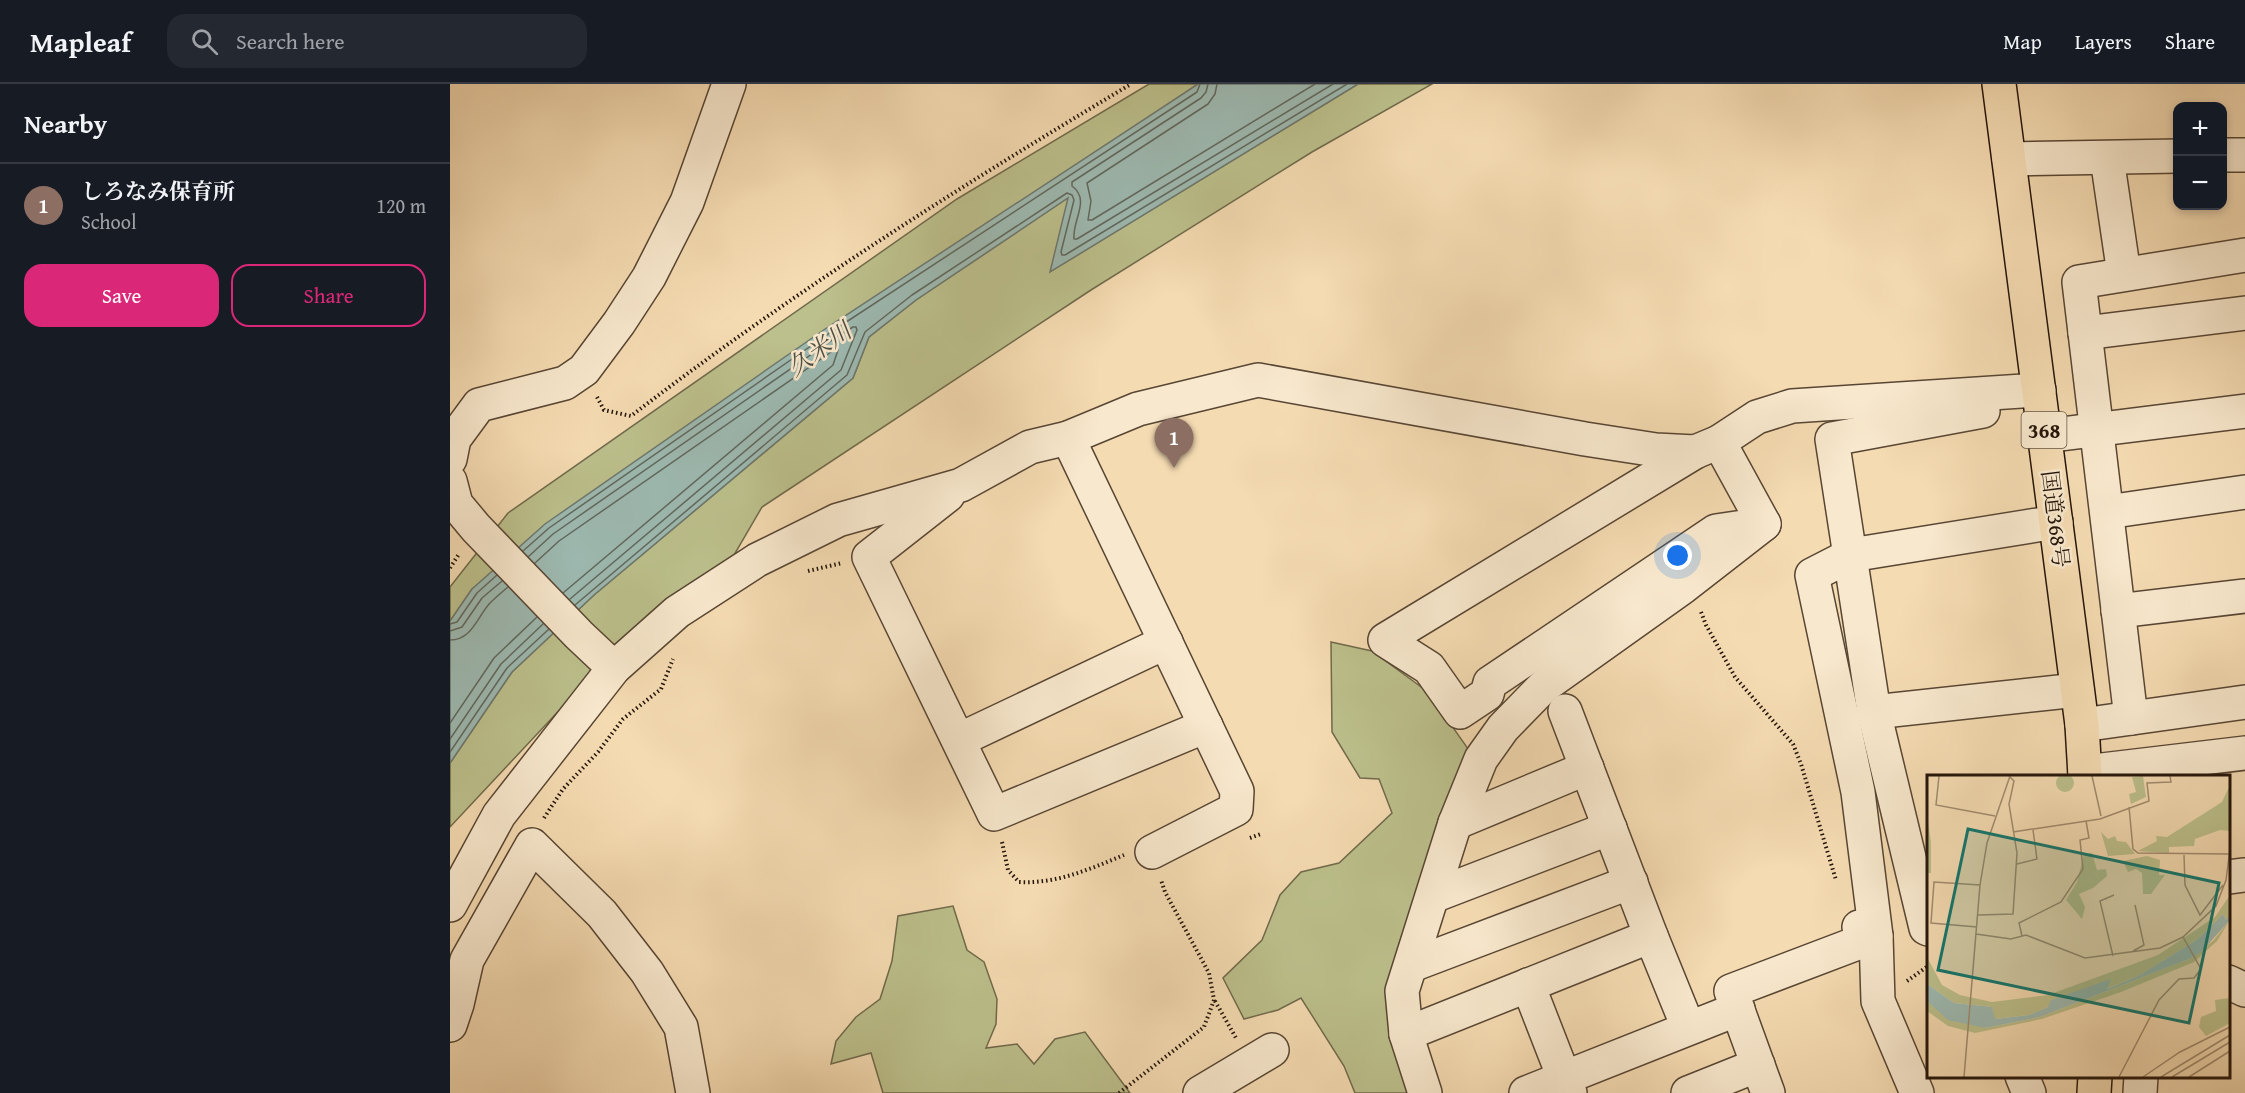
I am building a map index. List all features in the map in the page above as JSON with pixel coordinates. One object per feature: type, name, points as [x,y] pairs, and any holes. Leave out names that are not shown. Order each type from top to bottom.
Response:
[{"type":"highway","name":"国道368号","points":[[1999,84],[2082,725],[2085,774]]},
{"type":"highway","points":[[2094,1093],[2095,1078]]},
{"type":"street","points":[[450,459],[454,439],[479,405],[566,383],[584,370],[619,323],[658,258],[687,202],[729,84]]},
{"type":"street","points":[[2227,155],[2245,155]]},
{"type":"street","points":[[2009,159],[2173,156]]},
{"type":"street","points":[[2107,158],[2124,274]]},
{"type":"street","points":[[2131,718],[2079,282],[2245,255]]},
{"type":"street","points":[[2085,333],[2245,313]]},
{"type":"street","points":[[1206,726],[994,814],[869,557],[961,485],[1030,447],[1068,438],[1138,409],[1258,380],[1656,450],[1707,447]]},
{"type":"street","points":[[1764,524],[1716,531],[1490,683],[1487,694],[1460,712],[1429,668],[1385,640],[1757,417],[1792,405],[2039,390]]},
{"type":"street","points":[[1927,928],[1915,820],[1874,712],[1832,440],[1986,410],[1992,393]]},
{"type":"street","points":[[2045,436],[2245,411]]},
{"type":"street","points":[[1068,438],[1237,791],[1236,809],[1152,852]]},
{"type":"street","points":[[1707,447],[1764,524]]},
{"type":"street","points":[[450,481],[456,504],[579,635],[614,668]]},
{"type":"street","points":[[450,905],[499,815],[614,668],[677,612],[757,560],[838,520],[961,485]]},
{"type":"street","points":[[2107,512],[2245,492]]},
{"type":"street","points":[[1917,1093],[1878,1001],[1867,931],[1858,792],[1812,575],[1851,555],[2056,522]]},
{"type":"street","points":[[1425,1093],[1406,1034],[1402,991],[1455,823],[1481,759],[1503,728],[1544,686],[1683,587],[1764,524]]},
{"type":"street","points":[[2118,611],[2245,596]]},
{"type":"street","points":[[959,740],[1166,642]]},
{"type":"street","points":[[1874,712],[2077,690]]},
{"type":"street","points":[[2082,725],[2245,702]]},
{"type":"street","points":[[1565,711],[1688,1028]]},
{"type":"street","points":[[2085,774],[2245,753]]},
{"type":"street","points":[[1455,823],[1587,768]]},
{"type":"street","points":[[1433,896],[1610,828]]},
{"type":"street","points":[[450,1025],[466,960],[532,845],[602,914],[647,972],[681,1027],[693,1093]]},
{"type":"street","points":[[2230,877],[2245,875]]},
{"type":"street","points":[[1412,965],[1631,882]]},
{"type":"street","points":[[1688,1093],[1763,1079],[1731,991],[1867,931]]},
{"type":"street","points":[[1406,1034],[1651,936]]},
{"type":"street","points":[[2230,982],[2245,990]]},
{"type":"street","points":[[1528,985],[1567,1085]]},
{"type":"street","points":[[1526,1093],[1567,1085],[1688,1028],[1738,1009]]},
{"type":"street","points":[[1200,1093],[1272,1050]]},
{"type":"street","points":[[2022,1078],[2029,1093]]},
{"type":"street","points":[[2140,1093],[2141,1078]]},
{"type":"path","points":[[584,370],[604,410],[631,416],[816,281],[946,196],[1131,84]]},
{"type":"path","points":[[804,572],[869,557]]},
{"type":"path","points":[[1700,610],[1735,677],[1793,744],[1838,885]]},
{"type":"path","points":[[532,845],[542,821],[563,789],[598,752],[622,719],[661,689],[674,657]]},
{"type":"path","points":[[994,814],[1008,870],[1019,882],[1041,883],[1078,873],[1136,850],[1152,852],[1165,892],[1209,973],[1214,1000],[1234,1036]]},
{"type":"path","points":[[1119,1093],[1204,1027],[1214,1000]]},
{"type":"green space","points":[[1149,84],[1198,84],[472,589],[450,621],[450,587],[508,513],[957,199]]},
{"type":"green space","points":[[1358,84],[1432,84],[1312,152],[1091,290],[762,507],[730,562],[626,639],[450,827],[450,763],[512,672],[594,595],[853,378],[869,337],[916,300],[1069,197],[1051,271]]},
{"type":"green space","points":[[1331,642],[1372,651],[1428,692],[1471,753],[1421,892],[1409,1093],[1355,1093],[1344,1066],[1301,998],[1278,1010],[1244,1019],[1223,978],[1262,940],[1280,895],[1301,872],[1339,863],[1392,813],[1379,779],[1360,778],[1332,732]]},
{"type":"green space","points":[[953,906],[967,950],[984,962],[997,999],[996,1024],[986,1048],[1017,1044],[1034,1064],[1055,1039],[1085,1032],[1130,1093],[883,1093],[871,1053],[831,1064],[836,1041],[856,1017],[880,999],[892,961],[898,916]]},
{"type":"water","name":"久米川","points":[[1198,84],[1358,84],[1050,272],[1068,198],[916,300],[869,337],[853,378],[594,595],[512,672],[450,763],[450,621],[472,589],[545,524],[828,327]]},
{"type":"place","name":"しろなみ保育所","points":[[1174,468]]}]
